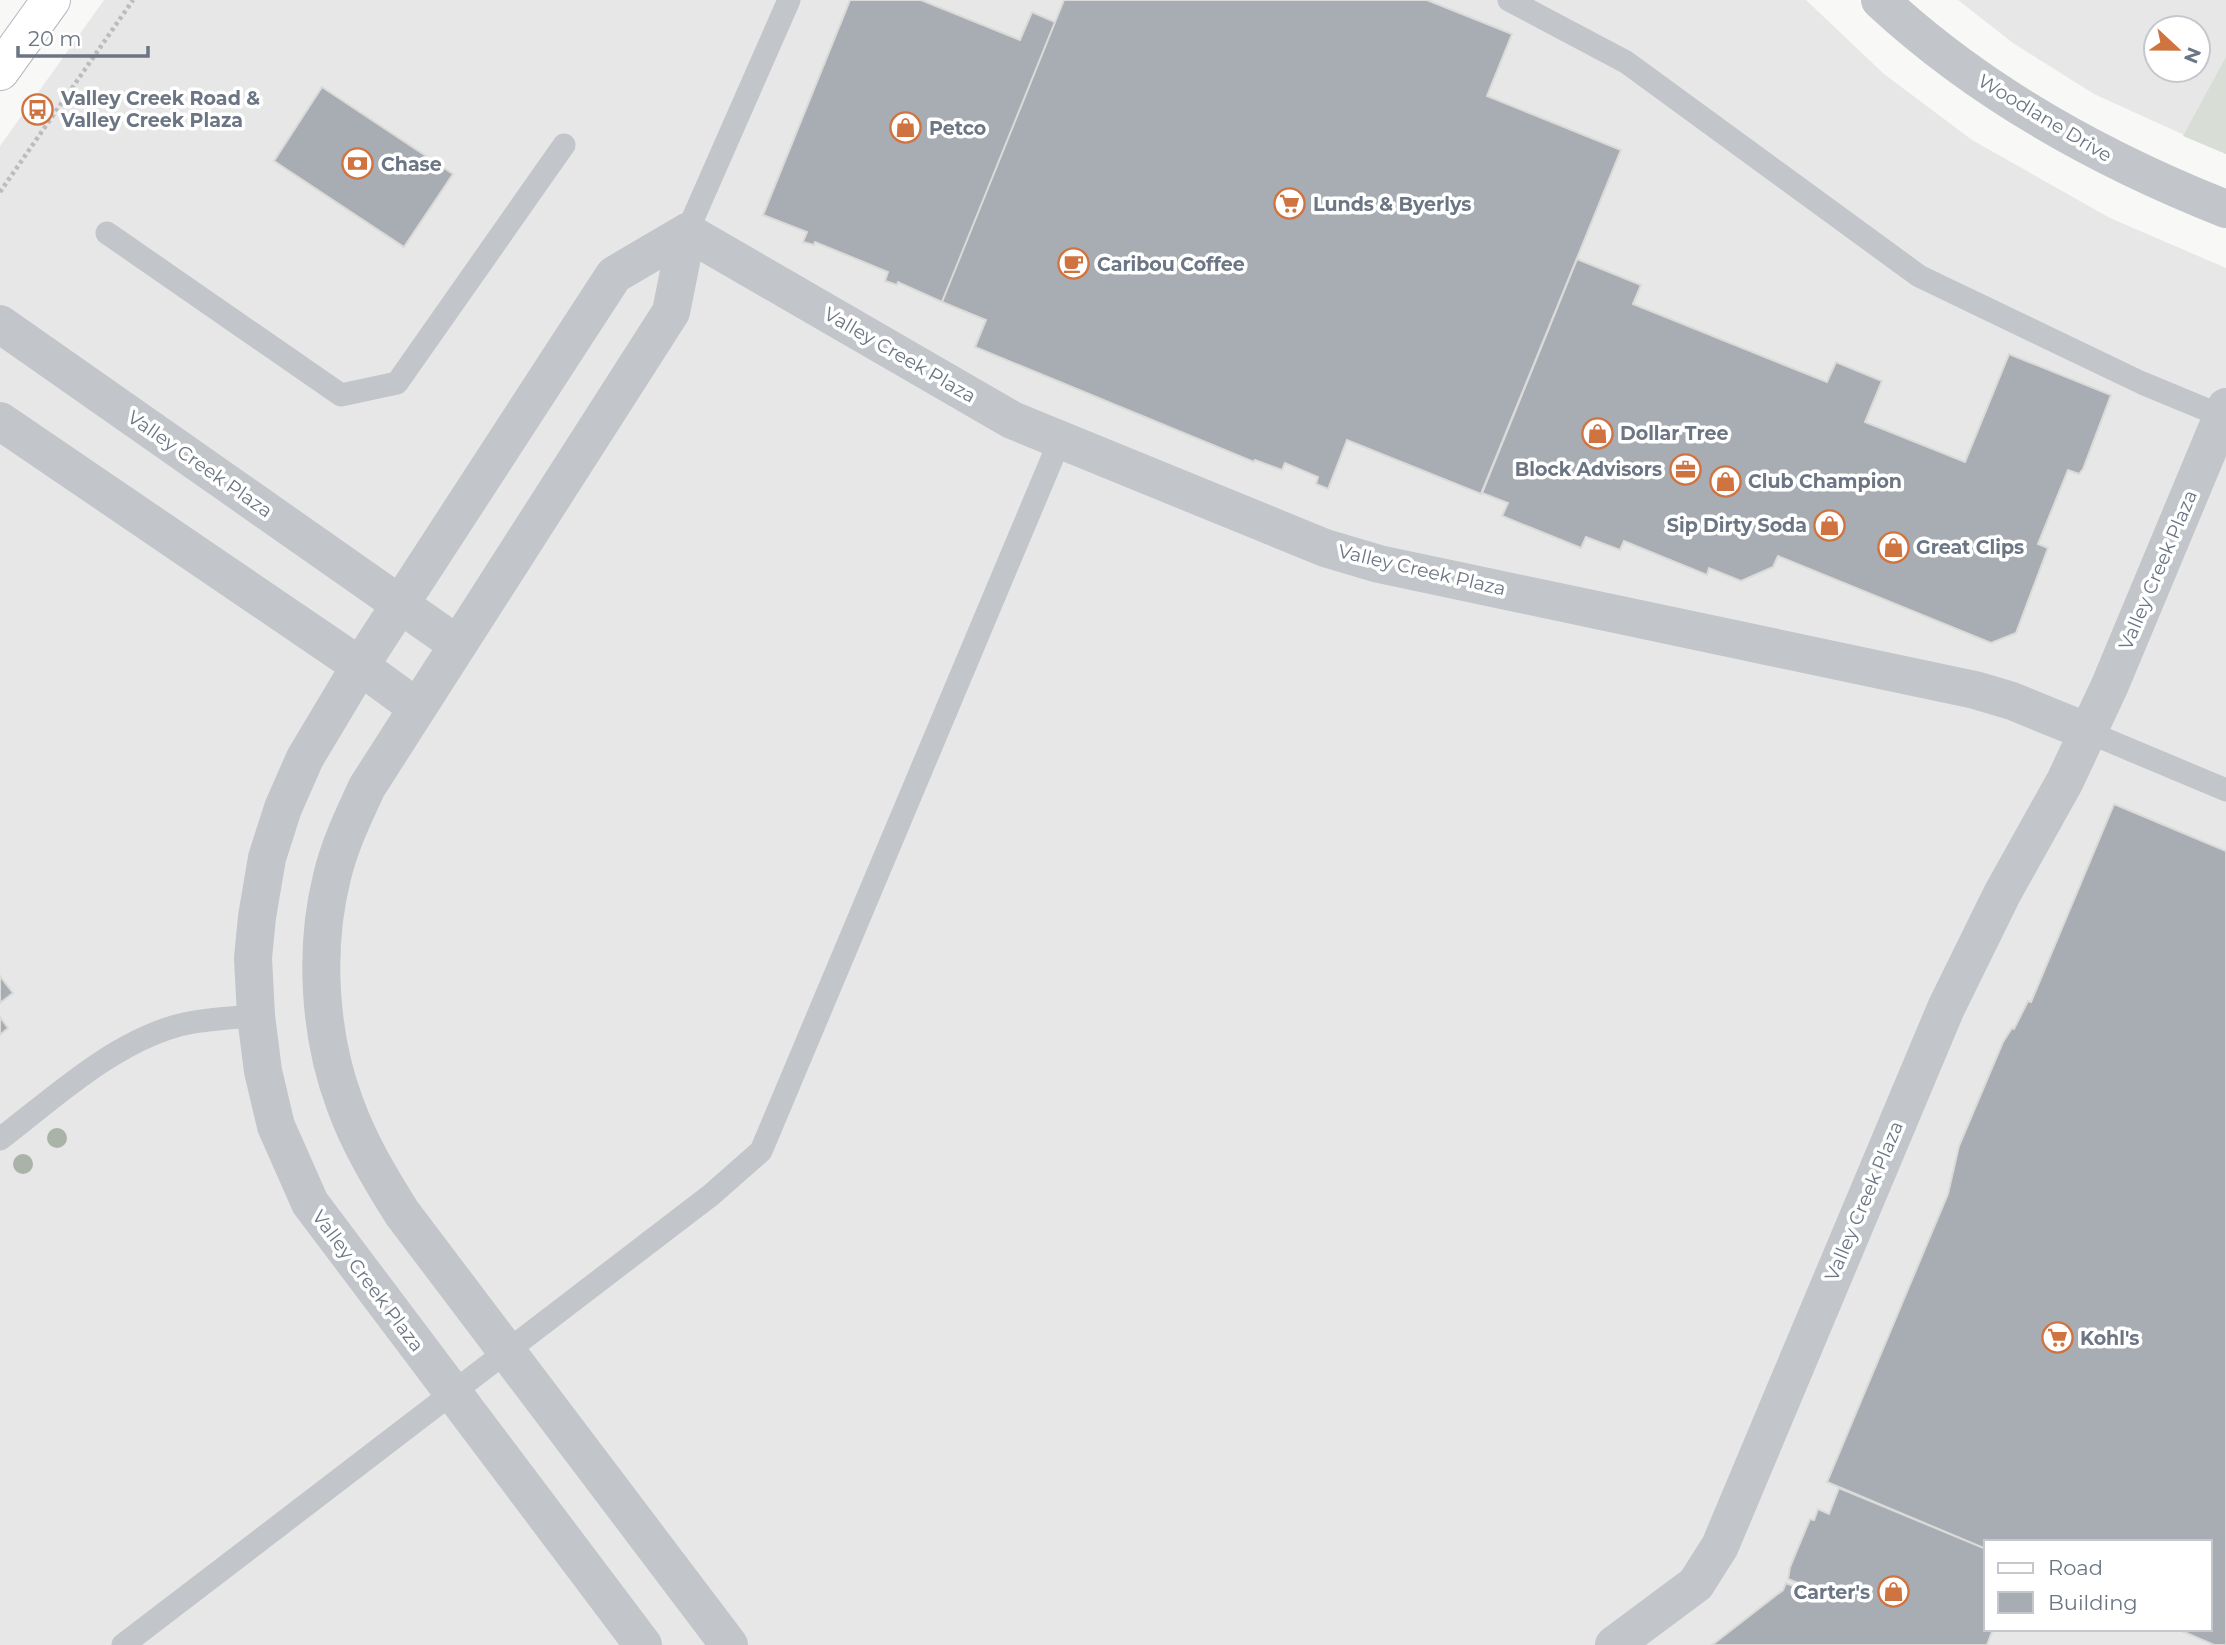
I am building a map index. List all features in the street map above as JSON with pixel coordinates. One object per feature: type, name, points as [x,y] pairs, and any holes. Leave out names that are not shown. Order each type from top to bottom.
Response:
[{"type":"main road","points":[[0,71],[51,0]]},
{"type":"street","name":"Woodlane Drive","points":[[1880,0],[1986,86],[2084,146],[2226,209]]},
{"type":"street","name":"Valley Creek Plaza","points":[[643,1645],[310,1203],[276,1126],[262,1071],[253,958],[267,858],[283,808],[305,758],[360,666],[614,275],[687,232],[1013,420],[1350,556],[1975,690],[2012,701],[2088,732]]},
{"type":"street","points":[[687,232],[671,312],[367,787],[351,822],[332,877],[323,936],[323,1001],[330,1055],[344,1104],[368,1157],[402,1213],[729,1645]]},
{"type":"street","name":"Valley Creek Plaza","points":[[0,324],[458,645]]},
{"type":"street","name":"Valley Creek Plaza","points":[[1614,1645],[1696,1584],[1712,1563],[1951,997],[2088,732],[2224,412]]},
{"type":"street","points":[[0,421],[416,707]]},
{"type":"lane","points":[[687,232],[789,0]]},
{"type":"lane","points":[[1508,0],[1626,62],[1919,276],[2142,383],[2224,412]]},
{"type":"lane","points":[[107,233],[341,395],[397,383],[564,145]]},
{"type":"lane","points":[[123,1645],[711,1195],[764,1146],[1060,440]]},
{"type":"lane","points":[[2088,732],[2226,790]]},
{"type":"lane","points":[[0,1139],[78,1080],[137,1042],[177,1026],[257,1016]]},
{"type":"path","points":[[0,192],[133,0]]},
{"type":"shaded area","points":[[104,0],[1806,0],[1884,74],[1972,140],[2110,218],[2226,268],[2226,1645],[0,1645],[0,146]]},
{"type":"shaded area","points":[[1958,0],[2226,0],[2226,154],[2094,94],[2013,43]]},
{"type":"shaded area","points":[[2226,57],[2226,154],[2183,136]]},
{"type":"building","name":"Petco","points":[[850,0],[921,0],[1020,40],[1032,12],[1055,22],[942,302],[898,282],[897,285],[885,281],[888,272],[815,242],[814,245],[803,242],[807,232],[763,215]]},
{"type":"building","name":"Lunds & Byerlys","points":[[1064,0],[1427,0],[1512,34],[1487,96],[1621,150],[1481,494],[1347,440],[1328,489],[1316,484],[1318,477],[1285,463],[1282,470],[1255,460],[1254,462],[975,347],[986,320],[942,302]]},
{"type":"building","points":[[322,87],[453,174],[404,247],[274,161]]},
{"type":"building","points":[[1577,259],[1641,285],[1633,304],[1827,382],[1836,362],[1882,381],[1865,422],[1965,462],[2009,354],[2111,395],[2083,469],[2079,474],[2068,470],[2038,544],[2048,548],[2016,633],[1991,643],[1778,556],[1773,567],[1741,581],[1709,568],[1707,575],[1624,541],[1620,550],[1586,537],[1581,548],[1502,516],[1508,503],[1482,493]]},
{"type":"building","name":"Kohl's","points":[[2114,804],[2226,851],[2226,1645],[2214,1645],[2182,1631],[2212,1631],[2212,1540],[1984,1540],[1984,1548],[1827,1482],[1948,1194],[1959,1146],[2003,1042],[2012,1028],[2014,1029],[2028,1001],[2031,1002]]},
{"type":"building","points":[[0,976],[13,993],[0,1003]]},
{"type":"building","points":[[0,1017],[8,1028],[0,1035]]},
{"type":"building","points":[[1839,1488],[1984,1548],[1984,1631],[1992,1631],[1987,1645],[1712,1645],[1783,1590],[1786,1583],[1796,1587],[1798,1583],[1788,1579],[1790,1567],[1810,1519],[1814,1520],[1818,1509],[1829,1514]]},
{"type":"place","name":"Valley Creek Road & Valley Creek Plaza","points":[[38,109]]},
{"type":"place","name":"Petco","points":[[906,128]]},
{"type":"place","name":"Chase","points":[[358,164]]},
{"type":"place","name":"Lunds & Byerlys","points":[[1290,204]]},
{"type":"place","name":"Caribou Coffee","points":[[1074,264]]},
{"type":"place","name":"Dollar Tree","points":[[1597,433]]},
{"type":"place","name":"Block Advisors","points":[[1685,469]]},
{"type":"place","name":"Club Champion","points":[[1725,481]]},
{"type":"place","name":"Sip Dirty Soda","points":[[1830,525]]},
{"type":"place","name":"Great Clips","points":[[1893,547]]},
{"type":"place","name":"Kohl's","points":[[2057,1338]]},
{"type":"place","name":"Carter's","points":[[1893,1592]]}]
